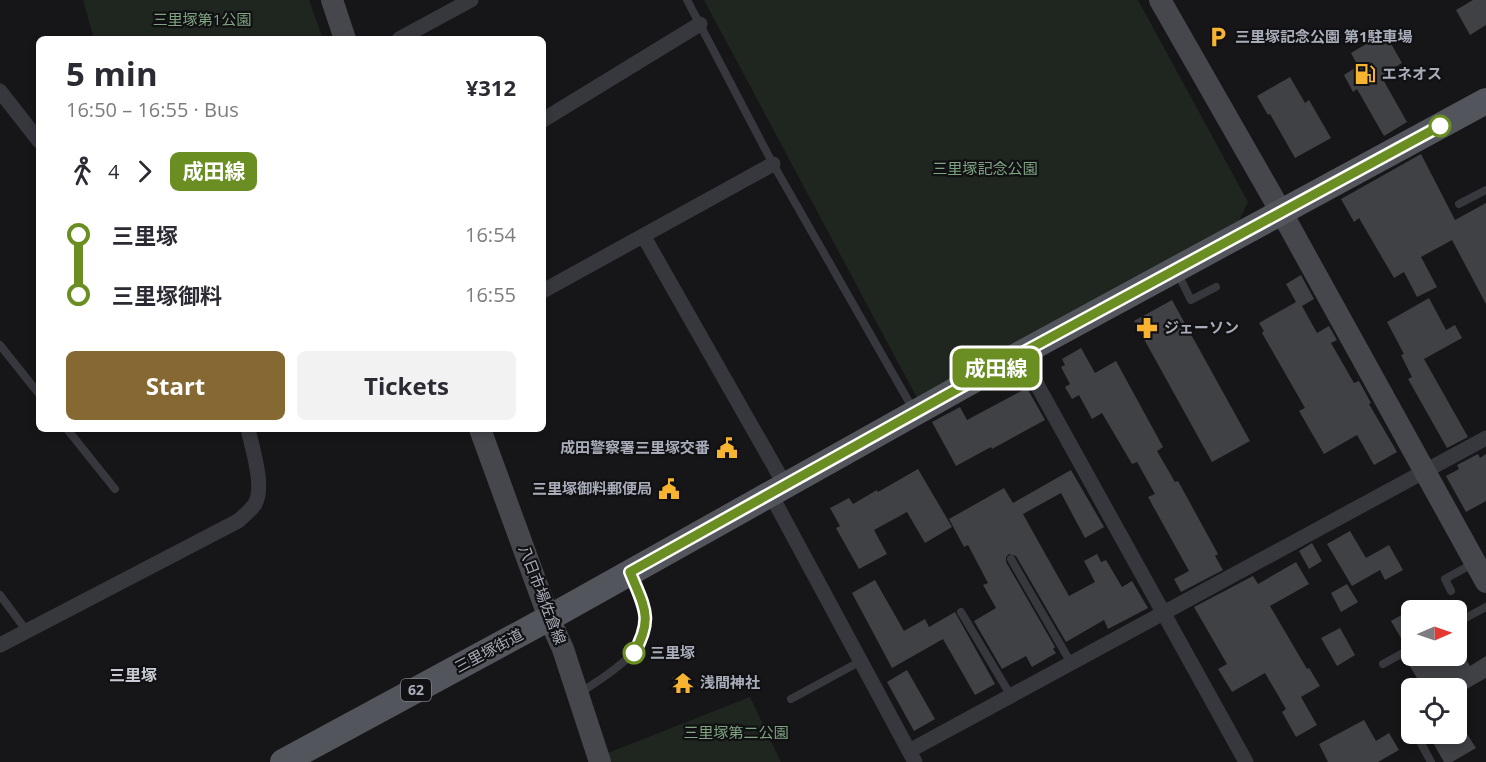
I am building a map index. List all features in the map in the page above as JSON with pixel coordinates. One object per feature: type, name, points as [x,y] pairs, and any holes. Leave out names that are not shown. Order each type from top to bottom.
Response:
[{"type":"main road","name":"62","points":[[630,572],[1020,354],[1486,101]]},
{"type":"main road","name":"三里塚街道","points":[[283,762],[630,572]]},
{"type":"street","points":[[332,0],[344,36]]},
{"type":"street","points":[[405,36],[471,0]]},
{"type":"street","points":[[1160,0],[1482,571]]},
{"type":"street","points":[[546,118],[699,24]]},
{"type":"street","points":[[0,91],[36,137]]},
{"type":"street","points":[[546,289],[773,164]]},
{"type":"street","points":[[644,237],[777,489],[861,661],[912,757],[1011,696],[1486,438]]},
{"type":"street","points":[[1020,354],[1246,762]]},
{"type":"street","points":[[0,645],[238,521],[255,504],[258,497],[258,475],[249,432]]},
{"type":"street","name":"八日市場佐倉線","points":[[481,432],[549,618],[563,649],[600,762]]},
{"type":"lane","points":[[687,0],[773,164],[916,413]]},
{"type":"lane","points":[[1459,204],[1486,190]]},
{"type":"lane","points":[[1176,270],[1191,300],[1216,287]]},
{"type":"lane","points":[[0,345],[36,390]]},
{"type":"lane","points":[[69,432],[115,489]]},
{"type":"lane","points":[[1011,559],[1071,663]]},
{"type":"lane","points":[[1451,591],[1445,579],[1482,571]]},
{"type":"lane","points":[[578,694],[634,653],[644,636],[646,612],[630,572]]},
{"type":"lane","points":[[0,595],[26,630]]},
{"type":"lane","points":[[1467,617],[1486,607]]},
{"type":"lane","points":[[961,612],[1011,696]]},
{"type":"lane","points":[[1383,664],[1401,654]]},
{"type":"lane","points":[[791,699],[861,661]]},
{"type":"lane","points":[[1421,744],[1431,762]]},
{"type":"green space","name":"三里塚第1公園","points":[[83,0],[309,0],[322,36],[93,36]]},
{"type":"green space","name":"三里塚記念公園","points":[[704,0],[1138,0],[1248,202],[1239,221],[917,398]]},
{"type":"green space","name":"三里塚第二公園","points":[[750,697],[781,762],[611,762],[608,753]]},
{"type":"building","points":[[1473,0],[1486,0],[1486,25],[1470,35],[1456,10]]},
{"type":"building","points":[[1385,33],[1402,63],[1381,76],[1407,122],[1384,136],[1357,89],[1353,92],[1344,75],[1358,66],[1351,53]]},
{"type":"building","points":[[1290,77],[1305,103],[1309,100],[1331,138],[1295,158],[1257,96]]},
{"type":"building","points":[[1421,154],[1455,220],[1486,203],[1486,304],[1452,240],[1421,257],[1437,287],[1417,297],[1404,272],[1394,278],[1359,218],[1354,222],[1341,199]]},
{"type":"building","points":[[1301,275],[1314,299],[1302,306],[1317,333],[1329,326],[1337,340],[1331,343],[1354,383],[1359,381],[1371,403],[1369,404],[1397,452],[1374,465],[1357,435],[1324,454],[1299,411],[1305,408],[1262,333],[1264,331],[1259,323],[1296,302],[1286,284]]},
{"type":"building","points":[[1429,298],[1446,330],[1455,325],[1462,338],[1424,359],[1468,437],[1447,448],[1408,379],[1412,377],[1401,355],[1404,354],[1387,322]]},
{"type":"building","points":[[1172,300],[1250,441],[1212,462],[1134,321]]},
{"type":"building","points":[[1081,348],[1095,373],[1116,361],[1163,447],[1157,451],[1175,482],[1178,481],[1218,554],[1215,556],[1223,570],[1181,592],[1174,579],[1189,571],[1148,497],[1155,494],[1137,462],[1132,464],[1102,413],[1092,419],[1079,395],[1072,399],[1065,387],[1070,384],[1061,367],[1065,365],[1062,359]]},
{"type":"building","points":[[1027,388],[1045,420],[956,466],[932,422],[960,407],[967,420]]},
{"type":"building","points":[[1478,454],[1480,458],[1486,454],[1486,501],[1466,512],[1446,476],[1459,469],[1457,465]]},
{"type":"building","points":[[918,469],[952,527],[925,543],[907,512],[874,530],[887,554],[859,569],[836,528],[840,526],[830,508],[849,498],[853,504]]},
{"type":"building","points":[[1071,470],[1104,527],[1085,538],[1061,493],[1023,514],[1038,541],[1069,596],[1095,582],[1084,561],[1097,554],[1101,562],[1106,560],[1122,587],[1132,581],[1148,608],[1108,629],[1104,620],[1066,642],[1016,556],[1009,554],[1006,562],[1055,647],[1053,649],[1056,653],[1032,667],[1026,656],[1002,669],[974,621],[996,608],[983,585],[988,583],[968,545],[964,547],[949,519],[1004,488],[1013,503]]},
{"type":"building","points":[[1350,531],[1366,558],[1389,545],[1403,570],[1385,580],[1380,570],[1352,586],[1327,544]]},
{"type":"building","points":[[1312,543],[1322,561],[1309,569],[1299,551]]},
{"type":"building","points":[[1296,562],[1309,584],[1270,606],[1307,669],[1309,668],[1320,686],[1301,697],[1317,725],[1296,737],[1282,712],[1286,709],[1265,673],[1232,692],[1218,669],[1227,664],[1194,607],[1253,576],[1258,584]]},
{"type":"building","points":[[875,580],[904,631],[925,619],[929,627],[955,612],[995,684],[975,695],[943,639],[892,668],[852,593]]},
{"type":"building","points":[[1347,584],[1358,602],[1341,612],[1331,593]]},
{"type":"building","points":[[1401,615],[1401,638],[1391,621]]},
{"type":"building","points":[[1340,628],[1355,655],[1337,666],[1321,638]]},
{"type":"building","points":[[1486,656],[1486,678],[1467,689],[1467,678],[1417,678],[1410,666],[1467,666],[1467,661],[1470,666]]},
{"type":"building","points":[[907,670],[935,719],[914,731],[887,682]]},
{"type":"building","points":[[686,672],[693,688],[679,694],[672,678]]},
{"type":"building","points":[[1364,720],[1376,741],[1389,733],[1399,750],[1378,762],[1328,762],[1319,744]]},
{"type":"building","points":[[1467,734],[1476,748],[1452,762],[1444,762],[1434,744],[1467,744]]},
{"type":"bus line","name":"成田線","points":[[634,653],[644,636],[646,612],[630,572],[1020,354],[1440,126]]},
{"type":"place","name":"三里塚記念公園 第1駐車場","points":[[1218,37]]},
{"type":"place","name":"エネオス","points":[[1365,74]]},
{"type":"place","name":"ジェーソン","points":[[1147,328]]},
{"type":"place","name":"成田警察署三里塚交番","points":[[727,448]]},
{"type":"place","name":"三里塚御料郵便局","points":[[669,489]]},
{"type":"place","name":"三里塚","points":[[634,653]]},
{"type":"place","name":"浅間神社","points":[[683,683]]},
{"type":"district","name":"三里塚","points":[[133,675]]}]
